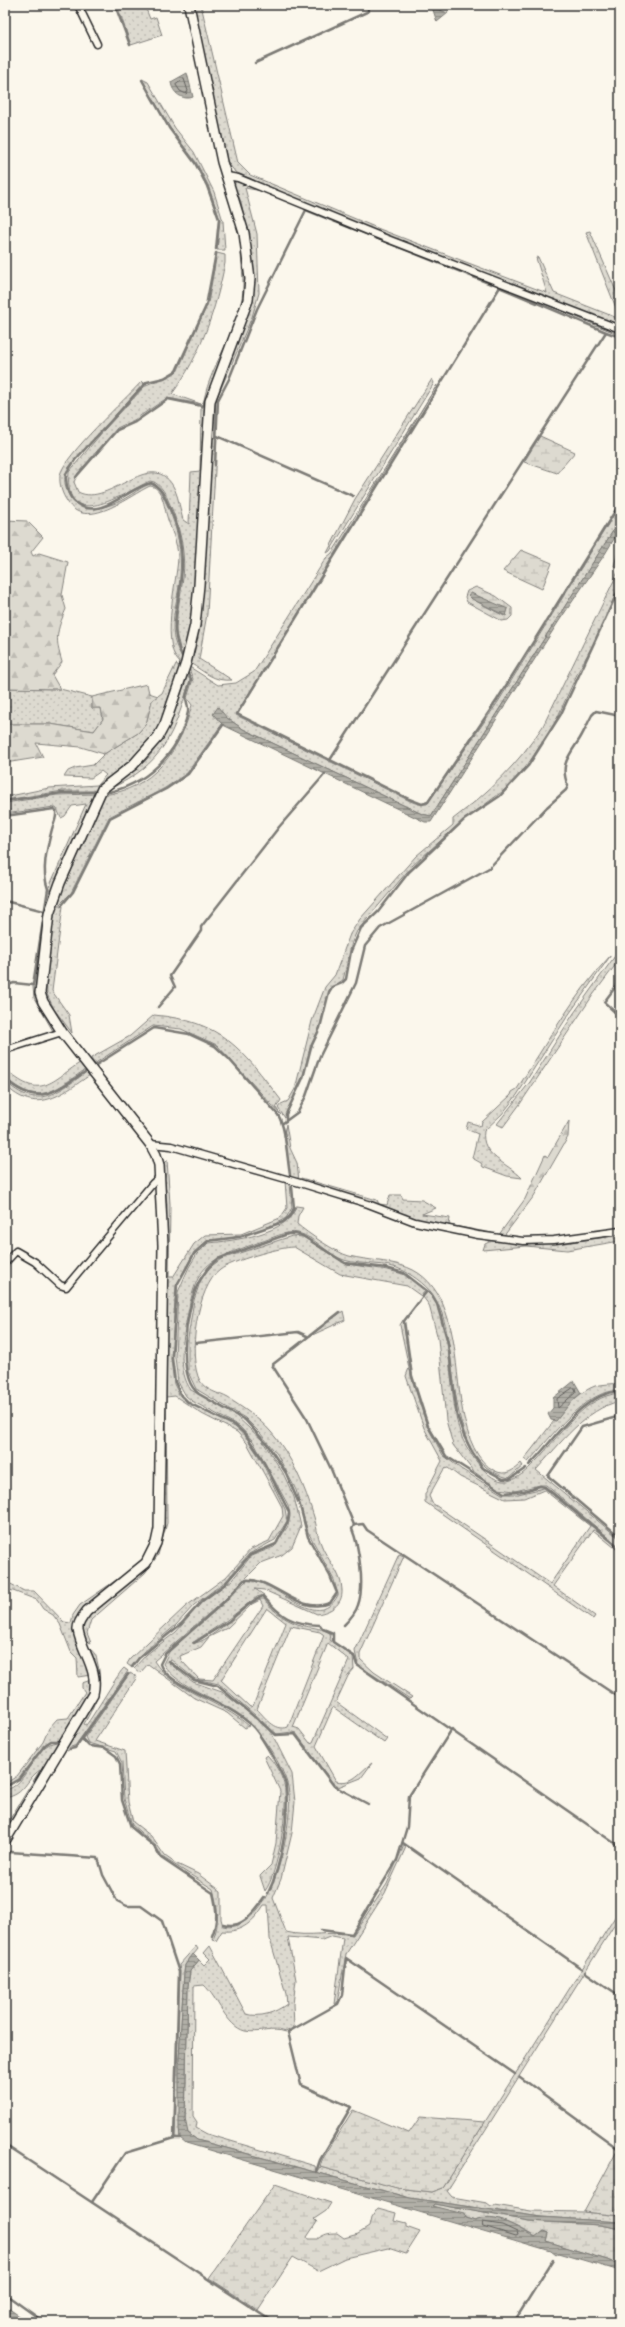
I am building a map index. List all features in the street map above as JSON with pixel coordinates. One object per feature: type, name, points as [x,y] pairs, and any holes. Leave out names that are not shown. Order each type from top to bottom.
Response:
[{"type":"street","points":[[78,5],[97,44]]},
{"type":"street","points":[[5,1841],[93,1694],[95,1685],[92,1666],[78,1629],[81,1620],[87,1611],[146,1564],[156,1543],[159,1529],[163,1252],[161,1176],[156,1155],[150,1144],[62,1032],[43,1002],[40,993],[49,914],[53,900],[102,789],[142,757],[158,737],[165,724],[186,663],[195,626],[199,585],[210,401],[247,308],[249,291],[244,233],[227,176],[189,5]]},
{"type":"street","points":[[227,176],[238,178],[385,238],[620,329]]},
{"type":"street","points":[[5,1050],[62,1032]]},
{"type":"street","points":[[150,1144],[171,1146],[300,1183],[368,1204],[415,1222],[483,1236],[523,1241],[554,1240],[620,1231]]},
{"type":"street","points":[[5,1263],[16,1252],[35,1262],[60,1285],[66,1287],[153,1183],[161,1176]]},
{"type":"green space","points":[[117,5],[151,5],[152,7],[146,9],[150,19],[156,17],[162,35],[131,45]]},
{"type":"green space","points":[[193,5],[201,5],[238,163],[250,175],[382,230],[547,293],[536,258],[538,257],[554,293],[620,319],[620,327],[387,237],[235,172],[227,161]]},
{"type":"green space","points":[[142,79],[148,82],[175,128],[194,152],[214,192],[223,221],[225,250],[217,250],[220,220],[208,185],[196,162],[170,128]]},
{"type":"green space","points":[[236,181],[262,191],[245,188],[257,234],[259,293],[252,317],[216,400],[215,470],[207,614],[199,659],[232,680],[226,680],[210,676],[190,663],[213,404],[248,312],[249,240],[241,202],[234,185]]},
{"type":"green space","points":[[265,192],[495,281],[493,283]]},
{"type":"green space","points":[[590,231],[620,300],[620,318],[586,232]]},
{"type":"green space","points":[[217,253],[225,255],[225,263],[212,314],[191,364],[172,394],[201,404],[167,398],[134,420],[117,428],[78,473],[74,482],[78,492],[90,495],[104,492],[143,474],[155,473],[166,477],[178,497],[183,520],[189,524],[191,472],[200,471],[201,408],[203,407],[205,393],[215,367],[238,316],[243,291],[241,254],[244,255],[247,295],[216,374],[193,614],[183,665],[176,657],[172,646],[170,631],[178,552],[160,493],[154,487],[150,486],[108,509],[96,513],[85,513],[75,510],[65,498],[60,485],[60,475],[64,466],[73,454],[96,427],[142,381],[144,383],[69,467],[65,475],[65,482],[70,497],[76,504],[84,507],[102,507],[121,501],[151,484],[162,494],[174,524],[180,549],[180,576],[173,625],[176,644],[180,653],[176,627],[184,568],[181,538],[167,497],[159,485],[150,481],[126,494],[98,505],[85,506],[75,502],[70,491],[69,472],[104,430],[144,387],[174,374],[178,370],[208,303]]},
{"type":"green space","points":[[499,283],[620,331],[620,335],[498,285]]},
{"type":"green space","points":[[432,379],[434,383],[330,551],[327,553],[355,499]]},
{"type":"green space","points":[[437,385],[236,715],[410,801],[418,804],[427,804],[498,702],[620,505],[620,520],[431,816],[422,814],[243,729],[227,718],[213,714],[222,724],[187,773],[165,788],[109,817],[71,893],[60,904],[60,907],[63,906],[52,991],[69,1015],[72,1033],[54,1009],[47,994],[46,972],[52,924],[57,902],[102,795],[120,792],[136,785],[150,776],[162,765],[172,752],[187,722],[192,705],[187,698],[193,679],[188,666],[218,685],[236,683],[254,672],[326,558],[332,553]]},
{"type":"green space","points":[[540,436],[575,452],[557,473],[524,462]]},
{"type":"green space","points":[[5,520],[27,521],[43,537],[31,552],[33,556],[39,553],[68,562],[62,595],[66,609],[58,630],[58,647],[62,662],[52,675],[60,689],[5,688]]},
{"type":"green space","points":[[620,544],[620,584],[595,641],[578,672],[555,723],[527,766],[502,792],[465,819],[412,866],[357,931],[352,942],[343,980],[330,988],[319,1029],[311,1045],[303,1075],[285,1118],[278,1108],[281,1104],[288,1101],[295,1089],[312,1021],[325,987],[335,975],[350,934],[360,919],[416,856],[453,825],[453,819],[502,777],[523,753],[543,726],[619,570],[614,566]]},
{"type":"green space","points":[[521,550],[552,563],[542,589],[503,571]]},
{"type":"green space","points":[[476,587],[496,596],[512,608],[512,616],[508,620],[502,621],[467,602],[465,597],[467,591]],"holes":[[[470,593],[493,603],[504,616],[474,600]]]},
{"type":"green space","points":[[176,664],[183,668],[160,728],[141,752],[102,785],[99,791],[63,791],[5,800],[5,797],[49,788],[97,785],[106,775],[101,771],[91,778],[64,777],[68,771],[75,768],[93,765],[104,754],[138,733],[146,724],[152,700],[162,693]]},
{"type":"green space","points":[[186,674],[190,680],[172,732],[164,746],[142,769],[127,780],[109,789],[110,786],[139,767],[161,740],[171,718]]},
{"type":"green space","points":[[147,684],[149,693],[158,696],[152,700],[146,724],[138,733],[104,754],[81,747],[36,743],[43,757],[5,763],[5,724],[50,724],[94,731],[103,719],[101,708],[92,708],[92,697]]},
{"type":"green space","points":[[5,688],[60,689],[92,697],[92,708],[101,708],[103,719],[94,731],[50,724],[5,724]]},
{"type":"green space","points":[[95,794],[49,901],[38,988],[59,1029],[53,1031],[34,998],[33,987],[51,883],[86,804],[72,806],[65,816],[61,818],[57,809],[54,807],[5,814],[5,803],[57,795]]},
{"type":"green space","points":[[620,949],[620,959],[593,995],[520,1104],[503,1127],[497,1124],[530,1082],[574,1013]]},
{"type":"green space","points":[[611,955],[567,1017],[517,1095],[502,1114],[484,1131],[486,1147],[496,1158],[522,1178],[507,1176],[483,1167],[481,1163],[472,1158],[478,1134],[466,1129],[468,1122],[481,1126],[482,1122],[511,1095],[512,1092],[517,1089],[573,1003]]},
{"type":"green space","points":[[154,1015],[177,1018],[214,1031],[242,1052],[281,1100],[276,1108],[281,1115],[217,1045],[181,1029],[153,1026],[94,1064],[91,1058],[130,1036]]},
{"type":"green space","points":[[81,1062],[86,1069],[55,1089],[37,1094],[27,1092],[5,1077],[5,1069],[17,1079],[27,1084],[36,1086],[44,1085],[52,1082]]},
{"type":"green space","points":[[88,1071],[90,1075],[59,1095],[38,1101],[27,1099],[16,1094],[5,1085],[5,1081],[17,1090],[28,1095],[38,1097],[48,1096],[67,1086]]},
{"type":"green space","points":[[569,1121],[568,1137],[534,1196],[503,1237],[498,1236],[525,1199],[545,1155],[548,1157]]},
{"type":"green space","points":[[286,1124],[290,1148],[297,1163],[299,1181],[291,1179],[284,1135]]},
{"type":"green space","points":[[167,1160],[170,1204],[169,1277],[173,1277],[194,1244],[205,1235],[241,1234],[280,1218],[287,1208],[285,1181],[290,1183],[292,1208],[286,1218],[271,1226],[249,1233],[231,1238],[208,1240],[194,1252],[176,1286],[171,1359],[174,1384],[180,1396],[192,1405],[235,1427],[246,1437],[260,1458],[285,1509],[287,1521],[275,1540],[249,1554],[226,1581],[194,1605],[176,1625],[144,1652],[131,1667],[127,1664],[130,1659],[185,1607],[226,1577],[251,1549],[269,1541],[283,1516],[282,1507],[274,1492],[247,1443],[237,1432],[202,1414],[175,1396],[166,1397],[167,1523],[158,1555],[145,1573],[91,1620],[87,1633],[91,1643],[86,1641],[83,1635],[83,1628],[89,1615],[105,1597],[154,1555],[167,1204],[163,1164]]},
{"type":"green space","points":[[301,1178],[377,1200],[379,1204],[387,1205],[390,1195],[401,1195],[403,1199],[422,1200],[436,1208],[422,1214],[450,1218],[449,1225],[492,1233],[490,1235],[413,1219],[301,1182]]},
{"type":"green space","points":[[296,1206],[303,1207],[298,1216],[297,1224],[330,1247],[349,1256],[390,1263],[413,1270],[424,1277],[433,1287],[442,1302],[451,1330],[463,1412],[467,1431],[474,1448],[483,1461],[495,1471],[506,1473],[521,1463],[523,1466],[509,1478],[487,1468],[472,1450],[462,1427],[444,1319],[433,1294],[426,1286],[412,1276],[404,1271],[389,1266],[351,1262],[338,1258],[310,1238],[293,1232],[279,1235],[226,1255],[215,1260],[206,1267],[199,1276],[194,1287],[190,1303],[182,1349],[184,1375],[191,1390],[236,1416],[262,1440],[283,1473],[294,1497],[301,1526],[292,1547],[282,1555],[261,1563],[222,1602],[154,1661],[162,1672],[173,1681],[238,1717],[249,1726],[245,1728],[227,1713],[194,1698],[148,1664],[140,1673],[134,1668],[147,1654],[176,1632],[201,1603],[232,1580],[251,1556],[274,1547],[288,1526],[290,1516],[288,1505],[253,1441],[239,1426],[192,1401],[186,1396],[178,1382],[175,1357],[178,1292],[189,1267],[197,1254],[208,1243],[245,1238],[272,1229],[283,1223],[291,1216]]},
{"type":"green space","points":[[620,1235],[620,1241],[567,1250],[526,1246],[483,1250],[485,1244],[491,1241],[557,1244]]},
{"type":"green space","points":[[292,1236],[303,1237],[346,1264],[388,1270],[403,1274],[425,1291],[421,1296],[407,1286],[340,1274],[294,1247],[278,1249],[256,1255],[226,1266],[212,1278],[205,1291],[200,1306],[196,1322],[194,1356],[196,1370],[200,1381],[209,1389],[228,1398],[245,1409],[266,1427],[279,1441],[302,1483],[314,1517],[323,1550],[337,1572],[341,1584],[342,1595],[335,1607],[327,1612],[317,1614],[264,1590],[255,1589],[264,1595],[257,1597],[227,1620],[192,1643],[200,1642],[209,1637],[250,1605],[258,1600],[264,1599],[272,1608],[287,1620],[299,1625],[325,1630],[331,1634],[330,1640],[353,1657],[354,1669],[348,1676],[336,1702],[387,1739],[384,1743],[333,1707],[316,1746],[336,1781],[342,1782],[352,1779],[372,1763],[361,1778],[338,1787],[332,1782],[296,1733],[292,1732],[277,1734],[219,1684],[195,1679],[170,1659],[169,1663],[193,1682],[222,1692],[263,1724],[272,1734],[292,1774],[295,1802],[292,1833],[281,1879],[273,1898],[286,1932],[295,1934],[336,1933],[353,1935],[387,1884],[404,1845],[406,1847],[385,1893],[346,1954],[337,2003],[334,2004],[343,1938],[332,1936],[322,1940],[288,1937],[296,1980],[293,2004],[294,2027],[286,2032],[276,2030],[250,2032],[238,2028],[227,2018],[214,1997],[204,1985],[194,1986],[193,2116],[197,2122],[196,2128],[207,2134],[315,2166],[316,2172],[320,2167],[398,2188],[432,2192],[443,2188],[620,1909],[620,1916],[447,2191],[452,2197],[487,2203],[491,2206],[495,2205],[531,2211],[584,2212],[619,2216],[620,2222],[541,2217],[410,2198],[197,2140],[188,2133],[185,2128],[188,1986],[190,1971],[199,1960],[204,1965],[210,1959],[204,1953],[210,1946],[246,2014],[267,2014],[287,2004],[286,1994],[270,1939],[268,1905],[264,1905],[252,1921],[247,1925],[236,1930],[222,1931],[216,1941],[213,1940],[217,1927],[218,1915],[213,1889],[162,1857],[156,1846],[132,1825],[124,1799],[122,1763],[116,1751],[88,1743],[85,1737],[130,1673],[137,1677],[95,1741],[125,1751],[128,1802],[133,1822],[151,1836],[165,1856],[175,1863],[198,1874],[221,1891],[221,1919],[223,1926],[230,1927],[242,1923],[258,1909],[266,1898],[281,1860],[289,1812],[288,1787],[286,1779],[270,1749],[256,1730],[243,1717],[189,1687],[179,1680],[163,1664],[169,1652],[246,1581],[257,1582],[269,1587],[294,1602],[307,1607],[319,1609],[329,1606],[338,1595],[334,1580],[308,1532],[296,1490],[277,1454],[260,1433],[245,1418],[196,1389],[188,1372],[188,1338],[194,1300],[200,1282],[209,1268],[221,1259]],"holes":[[[260,1600],[263,1606],[213,1680],[199,1679],[181,1660],[180,1656],[201,1647],[209,1637],[227,1628],[252,1604]],[[267,1608],[286,1623],[253,1706],[250,1707],[221,1680]],[[291,1626],[320,1632],[324,1635],[288,1727],[283,1728],[275,1726],[257,1709]],[[328,1643],[349,1660],[313,1742],[310,1743],[299,1729],[293,1727]]]},
{"type":"green space","points":[[427,1292],[436,1303],[447,1339],[454,1405],[463,1440],[476,1461],[489,1475],[496,1479],[503,1481],[515,1479],[537,1460],[563,1429],[584,1409],[595,1401],[620,1393],[620,1401],[607,1405],[584,1419],[536,1470],[620,1539],[620,1547],[546,1485],[515,1491],[498,1489],[473,1471],[453,1445],[446,1420],[438,1339],[429,1305],[423,1297]]},
{"type":"green space","points":[[343,1311],[345,1320],[308,1337]]},
{"type":"green space","points":[[403,1320],[411,1376],[427,1426],[443,1455],[461,1469],[502,1494],[518,1494],[544,1488],[620,1549],[620,1552],[593,1530],[553,1586],[595,1616],[593,1619],[425,1502],[425,1494],[442,1461],[424,1428],[406,1376],[409,1368],[400,1325]],"holes":[[[448,1468],[460,1477],[505,1499],[525,1498],[544,1490],[590,1526],[550,1584],[432,1503],[429,1496],[444,1469]]]},
{"type":"green space","points":[[620,1383],[620,1390],[593,1398],[580,1407],[558,1428],[528,1462],[524,1459],[556,1418],[585,1391],[595,1386]]},
{"type":"green space","points":[[399,1554],[404,1556],[360,1654],[360,1659],[374,1672],[412,1697],[410,1699],[358,1665],[355,1651]]},
{"type":"green space","points":[[148,1558],[78,1618],[91,1675],[78,1677],[77,1658],[71,1652],[60,1624],[53,1615],[43,1609],[37,1600],[5,1588],[5,1581],[24,1591],[34,1591],[64,1622],[71,1623],[73,1615],[80,1605]]},
{"type":"green space","points":[[89,1649],[96,1657],[100,1678],[98,1694],[84,1724],[86,1725],[124,1668],[128,1671],[75,1746],[70,1747],[68,1751],[65,1750],[87,1714],[95,1689],[96,1676],[94,1663]]},
{"type":"green space","points":[[91,1680],[90,1694],[60,1742],[51,1741],[45,1745],[22,1775],[11,1785],[5,1787],[5,1784],[17,1776],[43,1742],[49,1728],[57,1719],[68,1718],[85,1692],[82,1688],[82,1683]]},
{"type":"green space","points":[[57,1742],[60,1744],[5,1833],[5,1827],[40,1770],[21,1790],[12,1796],[5,1798],[5,1790],[13,1787],[20,1781],[41,1750],[48,1745]]},
{"type":"green space","points":[[267,1755],[275,1765],[283,1780],[285,1807],[284,1823],[278,1855],[270,1882],[265,1891],[260,1876],[271,1865],[276,1843],[280,1791],[264,1757]]},
{"type":"green space","points":[[196,1946],[198,1949],[185,1965],[184,1973],[179,2059],[180,2138],[175,2137],[179,1965]]},
{"type":"green space","points":[[353,2110],[409,2133],[420,2117],[485,2122],[443,2188],[432,2192],[397,2188],[320,2167],[322,2160]]},
{"type":"green space","points":[[617,2151],[620,2153],[620,2216],[584,2212]]},
{"type":"green space","points":[[275,2184],[331,2203],[326,2211],[314,2219],[317,2222],[307,2237],[308,2239],[317,2239],[331,2233],[337,2233],[344,2238],[358,2234],[369,2227],[371,2218],[378,2208],[396,2213],[394,2221],[406,2224],[406,2227],[420,2232],[406,2254],[388,2248],[345,2258],[318,2271],[293,2257],[258,2310],[209,2278]]},
{"type":"green space","points":[[434,2204],[529,2221],[600,2225],[620,2229],[620,2264],[546,2241],[548,2233],[543,2231],[536,2237],[506,2222],[490,2218],[475,2221],[432,2207]]},
{"type":"water","points":[[432,7],[448,13],[437,22]]},
{"type":"water","points":[[187,73],[193,97],[185,98],[173,90],[171,82]]},
{"type":"water","points":[[620,520],[620,529],[605,554],[559,621],[431,822],[425,822],[223,725],[213,714],[218,707],[227,718],[243,729],[422,814],[431,816]]},
{"type":"water","points":[[471,593],[508,609],[506,616],[472,599],[468,595]]},
{"type":"water","points":[[574,1381],[581,1393],[571,1402],[556,1421],[551,1420],[548,1414],[553,1408],[553,1398]]},
{"type":"water","points":[[193,1954],[199,1960],[190,1971],[188,1986],[185,2118],[188,2133],[197,2140],[410,2198],[541,2217],[620,2222],[620,2229],[600,2225],[529,2221],[434,2204],[432,2206],[464,2214],[465,2218],[475,2221],[491,2218],[506,2222],[535,2237],[543,2231],[548,2233],[546,2241],[620,2264],[620,2271],[559,2253],[556,2255],[551,2251],[186,2143],[180,2138],[179,2129],[179,2059],[185,1965]]},
{"type":"water","points":[[5,2306],[28,2322],[14,2322],[5,2315]]},
{"type":"waterway","points":[[115,5],[130,45]]},
{"type":"waterway","points":[[255,63],[369,11],[366,5]]},
{"type":"waterway","points":[[142,80],[169,128],[195,163],[207,186],[219,219],[216,249]]},
{"type":"waterway","points":[[215,465],[218,400],[229,379],[257,309],[306,210],[491,284]]},
{"type":"waterway","points":[[182,656],[178,646],[175,626],[182,569],[181,550],[176,523],[166,499],[157,487],[151,483],[133,490],[114,502],[104,506],[85,508],[76,503],[69,494],[66,474],[75,460],[147,382],[164,378],[176,371],[206,306],[216,253]]},
{"type":"waterway","points":[[499,287],[606,332]]},
{"type":"waterway","points":[[500,287],[237,714],[409,799],[422,804],[428,802],[497,700],[620,503]]},
{"type":"waterway","points":[[330,760],[606,332],[620,337]]},
{"type":"waterway","points":[[76,477],[117,430],[135,422],[168,399],[202,406],[205,400]]},
{"type":"waterway","points":[[217,436],[353,496]]},
{"type":"waterway","points":[[286,1121],[286,1114],[303,1078],[311,1047],[320,1028],[329,992],[332,987],[342,983],[346,979],[351,951],[361,928],[378,912],[409,872],[464,820],[500,796],[528,766],[561,714],[620,587]]},
{"type":"waterway","points":[[104,793],[133,783],[158,766],[168,754],[177,741],[188,712],[186,697],[191,679],[188,673]]},
{"type":"waterway","points":[[283,1123],[298,1112],[306,1096],[320,1056],[356,983],[365,946],[380,928],[489,868],[547,807],[566,790],[568,786],[565,773],[566,763],[570,753],[581,737],[592,715],[596,711],[620,716]]},
{"type":"waterway","points":[[62,905],[73,892],[110,818],[166,789],[188,774],[223,725]]},
{"type":"waterway","points":[[158,1007],[175,987],[170,976],[201,931],[201,927],[279,827],[325,774]]},
{"type":"waterway","points":[[5,801],[62,793],[94,792]]},
{"type":"waterway","points":[[5,816],[54,809],[56,811],[56,818],[48,844],[46,859],[45,874],[48,889],[33,985],[14,983],[5,986]]},
{"type":"waterway","points":[[5,901],[44,911]]},
{"type":"waterway","points":[[620,981],[604,1002],[620,1017]]},
{"type":"waterway","points":[[96,1065],[154,1028],[189,1034],[215,1046],[228,1058],[281,1120],[285,1135],[290,1175]]},
{"type":"waterway","points":[[5,1079],[17,1088],[27,1093],[37,1095],[55,1091],[85,1072]]},
{"type":"waterway","points":[[132,1667],[139,1658],[181,1624],[203,1600],[225,1584],[250,1555],[276,1544],[288,1521],[289,1512],[261,1457],[246,1435],[236,1426],[189,1403],[181,1395],[175,1382],[172,1358],[177,1285],[194,1254],[208,1241],[239,1237],[283,1222],[290,1216],[294,1208],[292,1187]]},
{"type":"waterway","points":[[268,1893],[281,1855],[285,1826],[287,1798],[285,1781],[282,1774],[262,1739],[248,1722],[238,1714],[179,1683],[170,1677],[160,1664],[165,1654],[225,1601],[244,1580],[255,1580],[296,1600],[318,1606],[330,1603],[337,1593],[330,1576],[308,1537],[300,1506],[286,1473],[267,1444],[245,1420],[199,1394],[192,1385],[187,1373],[185,1342],[193,1297],[201,1278],[218,1259],[288,1234],[303,1236],[345,1263],[386,1268],[404,1273],[431,1294],[437,1304],[448,1343],[457,1415],[464,1436],[472,1452],[483,1468],[503,1479],[510,1479],[526,1468]]},
{"type":"waterway","points":[[427,1291],[404,1321],[412,1376],[428,1426],[446,1456],[504,1493],[524,1491],[540,1486],[545,1487],[620,1548]]},
{"type":"waterway","points":[[340,1312],[272,1365],[307,1419],[331,1469],[354,1525]]},
{"type":"waterway","points":[[196,1343],[298,1332],[307,1336]]},
{"type":"waterway","points":[[529,1465],[580,1409],[593,1400],[606,1394],[620,1391]]},
{"type":"waterway","points":[[620,1416],[582,1427],[548,1476],[620,1537]]},
{"type":"waterway","points":[[344,1625],[356,1610],[360,1597],[361,1577],[359,1556],[352,1529],[354,1525],[363,1524],[367,1530],[620,1698]]},
{"type":"waterway","points":[[194,1643],[229,1621],[250,1603],[263,1596],[288,1618],[302,1623],[320,1625],[323,1629],[333,1633],[333,1642],[354,1656],[357,1665],[620,1847]]},
{"type":"waterway","points":[[168,1661],[194,1680],[218,1686],[276,1735],[295,1734],[334,1786],[368,1804]]},
{"type":"waterway","points":[[70,1749],[75,1748],[128,1674]]},
{"type":"waterway","points":[[321,1930],[352,1934],[397,1860],[407,1827],[409,1796],[452,1729]]},
{"type":"waterway","points":[[82,1739],[89,1746],[105,1748],[116,1756],[120,1764],[122,1800],[131,1827],[155,1847],[161,1858],[213,1893],[216,1915],[212,1936]]},
{"type":"waterway","points":[[5,1787],[19,1779],[45,1745],[51,1741],[58,1741]]},
{"type":"waterway","points":[[403,1843],[582,1969]]},
{"type":"waterway","points":[[5,1856],[10,1852],[98,1858],[103,1875],[117,1901],[127,1906],[141,1906],[162,1921],[179,1972],[174,2138]]},
{"type":"waterway","points":[[223,1924],[230,1925],[242,1922],[252,1913],[265,1897]]},
{"type":"waterway","points":[[316,2172],[320,2160],[351,2107],[301,2085],[288,2032],[338,2004],[342,1995],[346,1958],[515,2074]]},
{"type":"waterway","points":[[585,1972],[620,1996]]},
{"type":"waterway","points":[[520,2077],[620,2150]]},
{"type":"waterway","points":[[92,2202],[125,2153],[174,2138],[180,2138]]},
{"type":"waterway","points":[[5,2145],[273,2322]]},
{"type":"waterway","points":[[514,2322],[553,2260]]},
{"type":"waterway","points":[[5,2294],[44,2322]]}]
